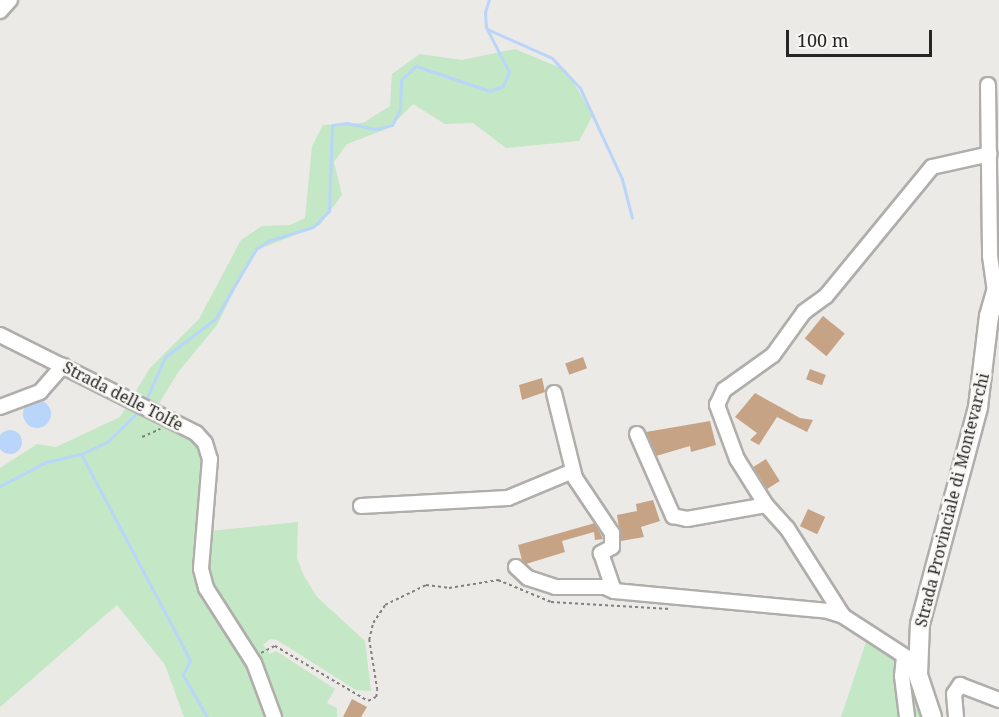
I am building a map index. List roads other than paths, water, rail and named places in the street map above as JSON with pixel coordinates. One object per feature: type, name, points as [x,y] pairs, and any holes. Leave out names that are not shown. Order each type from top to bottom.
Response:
[{"type":"main road","name":"Strada Provinciale di Montevarchi","points":[[932,717],[910,660],[980,398],[996,293]]},
{"type":"street","points":[[0,11],[10,0]]},
{"type":"street","points":[[988,85],[990,256],[996,293]]},
{"type":"street","points":[[843,616],[787,528],[765,505],[737,459],[717,405],[724,390],[773,356],[804,312],[826,297],[932,167],[990,153]]},
{"type":"street","name":"Strada delle Tolfe","points":[[0,335],[196,433],[210,452],[201,569],[206,588],[254,663],[274,717]]},
{"type":"street","points":[[0,407],[40,392],[63,366]]},
{"type":"street","points":[[554,393],[573,471],[612,533],[612,547],[600,553],[614,591]]},
{"type":"street","points":[[637,434],[673,516],[687,519],[765,505]]},
{"type":"street","points":[[361,507],[508,498],[573,471]]},
{"type":"street","points":[[516,567],[528,578],[555,587],[605,587],[614,591],[828,611],[843,616],[910,660],[902,676],[907,717]]},
{"type":"street","points":[[956,717],[954,694],[960,685],[999,700]]},
{"type":"water","points":[[37,400],[47,404],[51,414],[47,424],[37,428],[27,424],[23,414],[27,404]]},
{"type":"water","points":[[10,430],[19,433],[22,442],[19,451],[10,454],[1,451],[-2,442],[1,433]]},
{"type":"waterway","points":[[145,402],[165,357],[215,319],[256,249],[268,241],[313,227],[329,211],[332,125],[347,123],[376,129],[392,125],[400,109],[401,80],[416,66],[490,91],[503,86],[509,72],[486,27],[485,12],[489,0]]},
{"type":"waterway","points":[[487,29],[552,58],[580,88],[622,179],[632,218]]},
{"type":"waterway","points":[[0,486],[46,462],[81,454],[107,442],[140,410]]},
{"type":"waterway","points":[[81,454],[190,660],[183,675],[207,717]]}]
